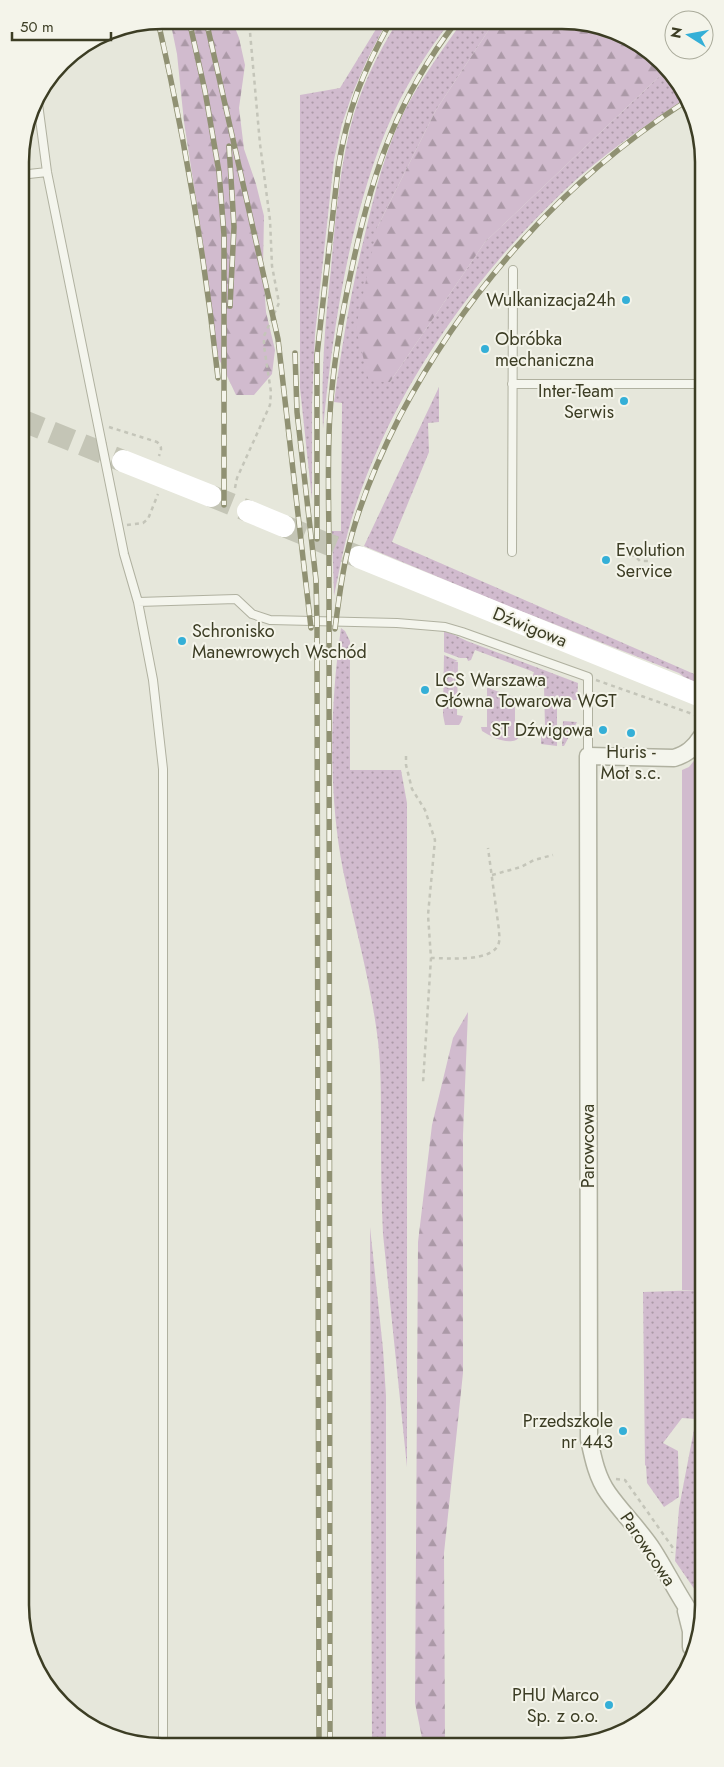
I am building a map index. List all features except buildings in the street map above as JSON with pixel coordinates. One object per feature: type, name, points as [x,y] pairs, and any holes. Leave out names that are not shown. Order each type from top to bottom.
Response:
[{"type":"main road","points":[[122,461],[211,496]]},
{"type":"main road","points":[[248,511],[284,526]]},
{"type":"main road","name":"Dźwigowa","points":[[359,557],[695,694]]},
{"type":"street","points":[[588,756],[674,758],[695,746]]},
{"type":"street","name":"Parowcowa","points":[[588,756],[589,1439],[593,1460],[608,1492],[652,1548],[685,1607],[694,1620]]},
{"type":"street","points":[[685,1607],[691,1638]]},
{"type":"lane","points":[[39,111],[47,172],[118,527],[138,602],[153,680],[163,769],[163,1738]]},
{"type":"lane","points":[[29,174],[47,172]]},
{"type":"lane","points":[[512,552],[513,270]]},
{"type":"lane","points":[[512,384],[695,384]]},
{"type":"lane","points":[[138,602],[236,599],[252,614],[270,620],[397,623],[445,627],[588,677],[588,756]]},
{"type":"path","points":[[235,488],[241,469],[270,405],[271,392],[264,336],[279,303],[272,266],[270,220],[260,144],[250,29]]},
{"type":"path","points":[[98,423],[157,442],[161,445],[160,451]]},
{"type":"path","points":[[118,527],[143,523],[148,519],[159,492]]},
{"type":"path","points":[[630,555],[635,556],[640,562],[649,562]]},
{"type":"path","points":[[588,677],[695,715]]},
{"type":"path","points":[[406,756],[406,765],[412,789],[425,810],[435,840],[428,914],[431,958],[422,1083]]},
{"type":"path","points":[[431,958],[482,956],[494,951],[499,943],[488,848]]},
{"type":"path","points":[[492,875],[522,867],[534,860],[553,855]]},
{"type":"path","points":[[613,1479],[625,1480],[673,1548],[671,1560]]},
{"type":"green space","points":[[172,29],[236,29],[239,38],[245,65],[239,108],[244,149],[264,216],[263,268],[266,312],[275,350],[272,374],[254,395],[236,395],[218,357],[184,122],[177,54]]},
{"type":"green space","points":[[376,29],[383,29],[353,92],[342,124],[334,160],[315,334],[312,404],[312,500],[300,388],[300,95],[340,88]]},
{"type":"green space","points":[[393,29],[445,29],[420,65],[394,112],[366,187],[346,267],[332,349],[323,429],[325,329],[340,181],[354,115],[364,87]]},
{"type":"green space","points":[[457,29],[489,29],[436,110],[377,228],[390,382],[485,242],[662,74],[681,101],[608,153],[566,189],[499,259],[440,337],[414,378],[391,421],[371,465],[354,511],[334,596],[332,531],[341,531],[342,403],[334,402],[347,318],[373,202],[393,138],[412,97]]},
{"type":"green space","points":[[489,29],[571,29],[588,31],[621,42],[636,51],[662,74],[485,242],[390,382],[369,381],[356,328],[377,228],[436,110]]},
{"type":"green space","points":[[439,387],[439,422],[428,423],[429,452],[392,542],[695,674],[695,682],[679,673],[503,604],[364,546]]},
{"type":"green space","points":[[341,628],[345,631],[350,641],[350,770],[401,770],[407,803],[407,1467],[383,1234],[381,1081],[378,1041],[367,976],[343,870],[335,810],[332,749],[333,718]]},
{"type":"green space","points":[[444,630],[467,641],[578,683],[577,700],[557,700],[557,746],[541,744],[541,726],[545,726],[544,687],[534,687],[531,682],[534,672],[475,650],[471,660],[468,661],[467,658],[460,658],[444,652]]},
{"type":"green space","points":[[444,655],[458,661],[454,662],[453,715],[443,715]]},
{"type":"green space","points":[[454,662],[458,662],[457,715],[463,716],[459,725],[445,725],[443,715],[453,715]]},
{"type":"green space","points":[[487,687],[491,689],[491,730],[509,737],[511,736],[511,696],[515,697],[515,736],[520,736],[517,739],[512,741],[502,740],[482,731],[481,727],[487,727]]},
{"type":"green space","points":[[491,689],[511,696],[511,737],[491,730]]},
{"type":"green space","points":[[563,721],[577,722],[564,746],[562,746]]},
{"type":"green space","points":[[695,760],[695,1290],[682,1290],[682,770],[689,767]]},
{"type":"green space","points":[[468,1012],[463,1135],[463,1373],[444,1553],[445,1738],[422,1738],[415,1703],[418,1242],[432,1125],[453,1038]]},
{"type":"green space","points":[[370,1227],[386,1396],[386,1738],[372,1738]]},
{"type":"green space","points":[[695,1290],[695,1419],[682,1418],[663,1443],[678,1451],[679,1497],[664,1507],[647,1483],[645,1466],[643,1292]]},
{"type":"green space","points":[[695,1424],[695,1590],[675,1561],[679,1508]]},
{"type":"tunnel","points":[[29,423],[123,461]]},
{"type":"tunnel","points":[[211,496],[248,511]]},
{"type":"tunnel","points":[[284,526],[359,557]]},
{"type":"railway","points":[[160,29],[193,199],[207,288],[218,378]]},
{"type":"railway","points":[[191,29],[205,91],[219,172],[224,235],[224,505]]},
{"type":"railway","points":[[208,29],[278,339],[311,628]]},
{"type":"railway","points":[[317,539],[317,355],[338,169],[351,110],[364,75],[387,29]]},
{"type":"railway","points":[[330,1738],[328,466],[331,394],[345,300],[369,197],[379,166],[390,136],[418,79],[451,29]]},
{"type":"railway","points":[[335,629],[346,558],[368,485],[400,416],[456,324],[488,281],[559,202],[599,166],[682,104]]},
{"type":"railway","points":[[229,146],[234,227],[230,306]]},
{"type":"railway","points":[[295,353],[297,412],[316,580],[317,622],[319,1738]]},
{"type":"place","name":"Wulkanizacja24h","points":[[626,300]]},
{"type":"place","name":"Obróbka mechaniczna","points":[[485,349]]},
{"type":"place","name":"Inter-Team Serwis","points":[[624,401]]},
{"type":"place","name":"Evolution Service","points":[[606,560]]},
{"type":"place","name":"Schronisko Manewrowych Wschód","points":[[182,641]]},
{"type":"place","name":"LCS Warszawa Główna Towarowa WGT","points":[[425,690]]},
{"type":"place","name":"ST Dźwigowa","points":[[603,730]]},
{"type":"place","name":"Huris - Mot s.c.","points":[[631,733]]},
{"type":"place","name":"Przedszkole nr 443","points":[[623,1431]]},
{"type":"place","name":"PHU Marco Sp. z o.o.","points":[[609,1705]]}]
